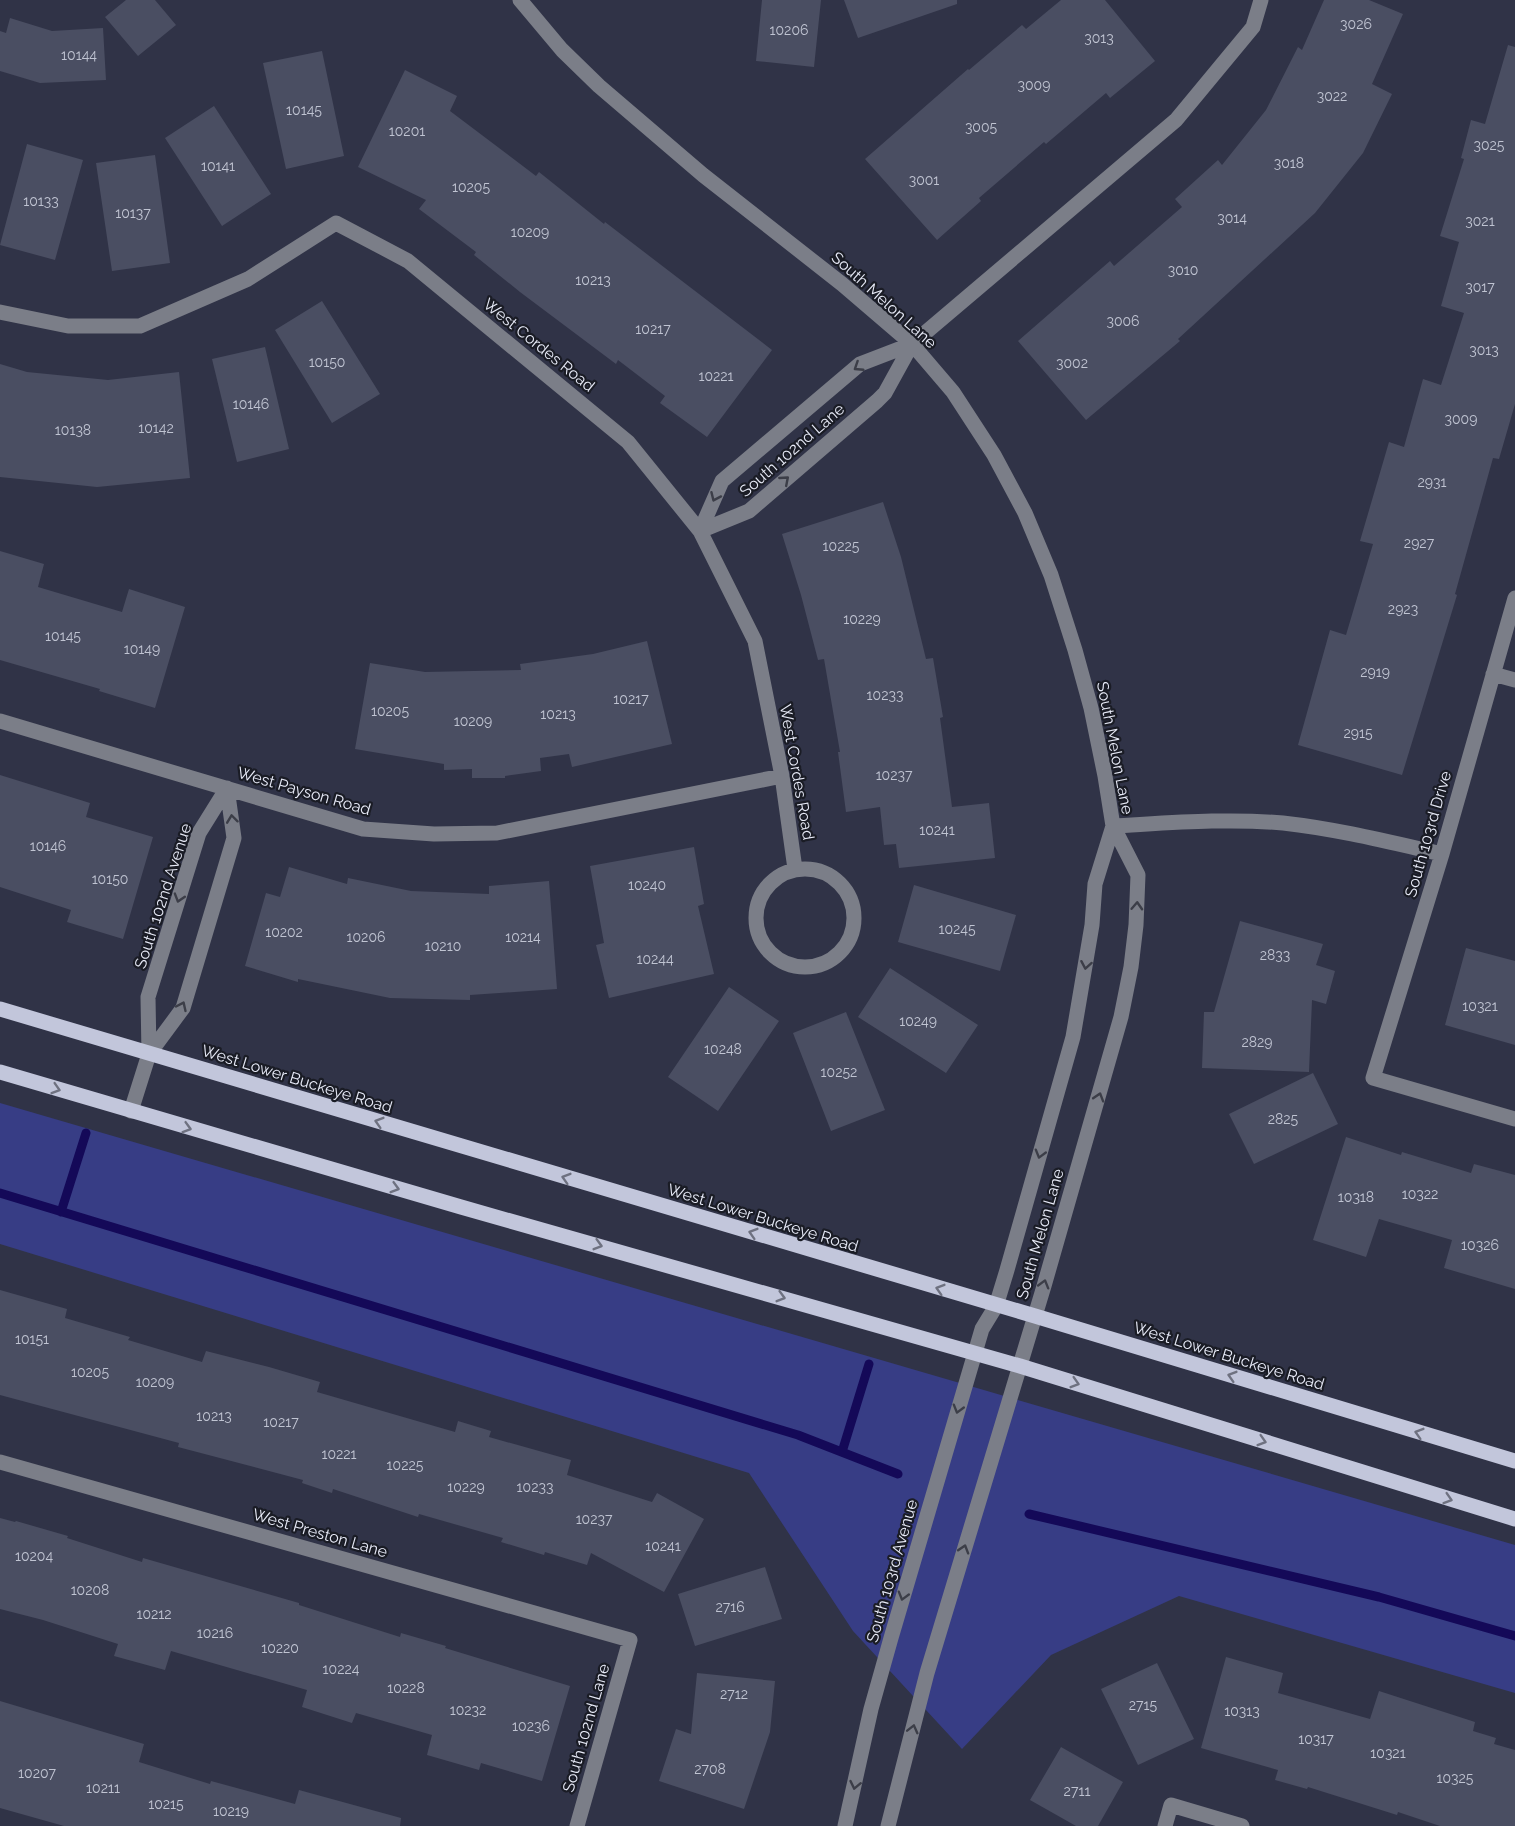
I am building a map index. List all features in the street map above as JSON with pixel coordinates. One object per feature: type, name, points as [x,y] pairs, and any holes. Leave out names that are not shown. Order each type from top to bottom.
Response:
[{"type":"main road","name":"West Lower Buckeye Road","points":[[0,1009],[1515,1461]]},
{"type":"main road","points":[[0,1072],[1020,1366],[1515,1519]]},
{"type":"street","name":"South Melon Lane","points":[[520,0],[562,50],[644,126],[842,284],[912,344],[953,392],[994,455],[1024,513],[1051,575],[1091,708],[1113,826],[1138,875],[1131,967],[1121,1017],[1020,1366]]},
{"type":"street","name":"South 102nd Lane","points":[[700,531],[722,481],[860,364],[912,344],[1176,120],[1253,27],[1261,0]]},
{"type":"street","name":"West Cordes Road","points":[[0,312],[68,326],[140,326],[248,279],[336,223],[408,261],[628,442],[700,531],[755,641],[782,776],[795,869]]},
{"type":"street","name":"South 102nd Lane","points":[[700,531],[748,511],[876,401],[885,393],[912,344]]},
{"type":"street","name":"South 103rd Drive","points":[[1515,598],[1442,854],[1373,1078],[1515,1119]]},
{"type":"street","points":[[1493,674],[1515,680]]},
{"type":"street","name":"West Payson Road","points":[[0,721],[363,829],[434,834],[497,833],[782,776]]},
{"type":"street","name":"South 102nd Avenue","points":[[131,1111],[149,1054],[148,998],[150,989],[199,833],[227,788]]},
{"type":"street","name":"South 102nd Avenue","points":[[149,1054],[183,1008],[234,838],[227,788]]},
{"type":"street","points":[[1113,826],[1238,821],[1283,823],[1342,831],[1442,854]]},
{"type":"street","name":"South Melon Lane","points":[[982,1329],[996,1306],[1073,1037],[1092,925],[1095,884],[1113,826]]},
{"type":"street","points":[[810,868],[825,873],[839,882],[848,894],[853,908],[854,924],[850,939],[841,952],[828,961],[812,966],[795,966],[780,960],[762,942],[755,918],[758,901],[766,887],[779,876],[795,869],[810,868]]},
{"type":"street","name":"South 103rd Avenue","points":[[845,1826],[871,1709],[885,1658],[982,1329]]},
{"type":"street","points":[[888,1826],[927,1673],[1020,1366]]},
{"type":"street","name":"West Preston Lane","points":[[0,1461],[630,1640]]},
{"type":"street","name":"South 102nd Lane","points":[[577,1826],[630,1640]]},
{"type":"street","points":[[1165,1826],[1171,1805],[1242,1826]]},
{"type":"shaded area","points":[[0,1103],[1515,1545],[1515,1693],[1179,1596],[1051,1655],[962,1749],[853,1631],[749,1473],[0,1244]]},
{"type":"building","points":[[126,0],[155,0],[176,25],[138,56],[105,17]]},
{"type":"building","points":[[762,0],[821,0],[814,67],[756,61]]},
{"type":"building","points":[[844,0],[957,0],[957,4],[858,38]]},
{"type":"building","points":[[1061,0],[1105,0],[1155,61],[1110,98],[1106,93],[1046,144],[1044,142],[979,198],[981,201],[937,240],[865,159],[1022,25],[1026,29]]},
{"type":"building","points":[[1324,0],[1369,0],[1403,14],[1372,84],[1392,94],[1363,153],[1315,213],[1178,339],[1180,341],[1086,420],[1018,341],[1110,261],[1114,266],[1182,207],[1175,199],[1218,160],[1222,165],[1266,110],[1298,47],[1302,50]]},
{"type":"building","points":[[10,18],[52,31],[103,28],[106,80],[40,83],[0,71],[0,31],[6,33]]},
{"type":"building","points":[[1508,45],[1515,47],[1515,404],[1499,459],[1493,458],[1455,594],[1457,595],[1402,775],[1298,745],[1330,630],[1346,635],[1373,544],[1360,541],[1389,442],[1404,447],[1423,379],[1441,385],[1464,313],[1441,306],[1459,242],[1440,236],[1464,159],[1461,158],[1471,120],[1485,124]]},
{"type":"building","points":[[322,51],[344,156],[286,169],[263,63]]},
{"type":"building","points":[[405,70],[457,96],[450,111],[536,176],[539,172],[604,224],[605,222],[772,350],[707,437],[660,403],[665,396],[618,360],[616,364],[520,292],[474,255],[476,252],[419,209],[426,200],[358,167]]},
{"type":"building","points":[[214,106],[271,194],[222,226],[165,138]]},
{"type":"building","points":[[27,144],[83,160],[55,260],[0,245]]},
{"type":"building","points":[[155,155],[170,263],[112,271],[96,163]]},
{"type":"building","points":[[322,301],[380,394],[332,423],[275,330]]},
{"type":"building","points":[[265,347],[289,449],[237,462],[212,359]]},
{"type":"building","points":[[0,364],[27,372],[108,380],[179,372],[190,478],[97,487],[0,477]]},
{"type":"building","points":[[883,502],[901,557],[926,659],[933,658],[943,717],[940,718],[952,807],[989,803],[995,858],[899,868],[896,844],[884,845],[880,807],[846,812],[838,752],[840,752],[824,659],[818,660],[782,534]]},
{"type":"building","points":[[0,551],[44,564],[38,587],[122,612],[129,589],[185,607],[155,708],[99,691],[100,689],[0,660]]},
{"type":"building","points":[[647,641],[672,744],[572,767],[569,754],[540,758],[541,771],[505,776],[505,778],[472,778],[472,769],[444,770],[444,764],[355,749],[370,663],[425,672],[521,670],[520,664],[593,654]]},
{"type":"building","points":[[0,775],[90,803],[86,817],[153,837],[123,939],[67,922],[71,910],[0,887]]},
{"type":"building","points":[[694,847],[704,904],[698,906],[714,974],[609,998],[596,945],[604,943],[590,866]]},
{"type":"building","points":[[289,867],[347,884],[348,878],[411,891],[489,894],[489,886],[549,881],[557,989],[470,995],[470,1000],[390,998],[298,979],[298,982],[245,966],[266,893],[280,897]]},
{"type":"building","points":[[914,885],[1016,915],[1000,971],[898,942]]},
{"type":"building","points":[[1240,921],[1323,944],[1316,965],[1335,971],[1326,1004],[1312,1000],[1309,1072],[1202,1068],[1204,1012],[1214,1012]]},
{"type":"building","points":[[1466,948],[1515,961],[1515,1045],[1445,1025]]},
{"type":"building","points":[[890,968],[978,1025],[946,1073],[858,1017]]},
{"type":"building","points":[[729,987],[779,1021],[718,1111],[668,1077]]},
{"type":"building","points":[[846,1012],[885,1110],[831,1131],[793,1033]]},
{"type":"building","points":[[1313,1073],[1338,1124],[1254,1164],[1229,1114]]},
{"type":"building","points":[[1346,1137],[1401,1155],[1402,1152],[1471,1173],[1474,1164],[1515,1175],[1515,1289],[1444,1268],[1452,1240],[1379,1219],[1366,1257],[1313,1240]]},
{"type":"building","points":[[0,1290],[67,1309],[65,1318],[202,1362],[206,1351],[320,1382],[317,1392],[455,1432],[458,1421],[491,1431],[489,1437],[571,1460],[567,1475],[652,1502],[657,1493],[704,1519],[664,1592],[591,1553],[587,1565],[545,1552],[544,1555],[501,1542],[503,1538],[419,1514],[418,1517],[333,1489],[332,1493],[302,1483],[303,1480],[178,1447],[179,1443],[0,1395]]},
{"type":"building","points":[[0,1518],[68,1536],[67,1538],[142,1562],[143,1558],[299,1603],[299,1605],[400,1637],[401,1633],[446,1646],[445,1648],[570,1686],[542,1781],[481,1763],[479,1770],[427,1755],[432,1735],[356,1713],[352,1723],[302,1707],[307,1690],[171,1651],[165,1670],[114,1656],[118,1644],[0,1609]]},
{"type":"building","points":[[765,1567],[782,1619],[695,1646],[678,1594]]},
{"type":"building","points":[[1226,1657],[1283,1673],[1278,1693],[1370,1719],[1379,1691],[1475,1722],[1473,1731],[1496,1738],[1494,1744],[1515,1750],[1515,1826],[1440,1826],[1398,1812],[1397,1815],[1308,1787],[1307,1789],[1275,1780],[1278,1770],[1201,1748]]},
{"type":"building","points":[[1157,1663],[1194,1739],[1138,1765],[1101,1689]]},
{"type":"building","points":[[697,1673],[775,1681],[770,1732],[744,1809],[659,1781],[676,1729],[691,1734]]},
{"type":"building","points":[[0,1701],[144,1744],[139,1762],[210,1784],[211,1781],[295,1804],[299,1790],[401,1818],[400,1826],[64,1826],[0,1808]]},
{"type":"building","points":[[1061,1747],[1123,1782],[1098,1826],[1076,1826],[1030,1800]]},
{"type":"waterway","points":[[61,1212],[86,1133]]},
{"type":"waterway","points":[[0,1193],[798,1435],[898,1474]]},
{"type":"waterway","points":[[842,1452],[869,1364]]},
{"type":"waterway","points":[[1029,1514],[1379,1597],[1515,1636]]}]
